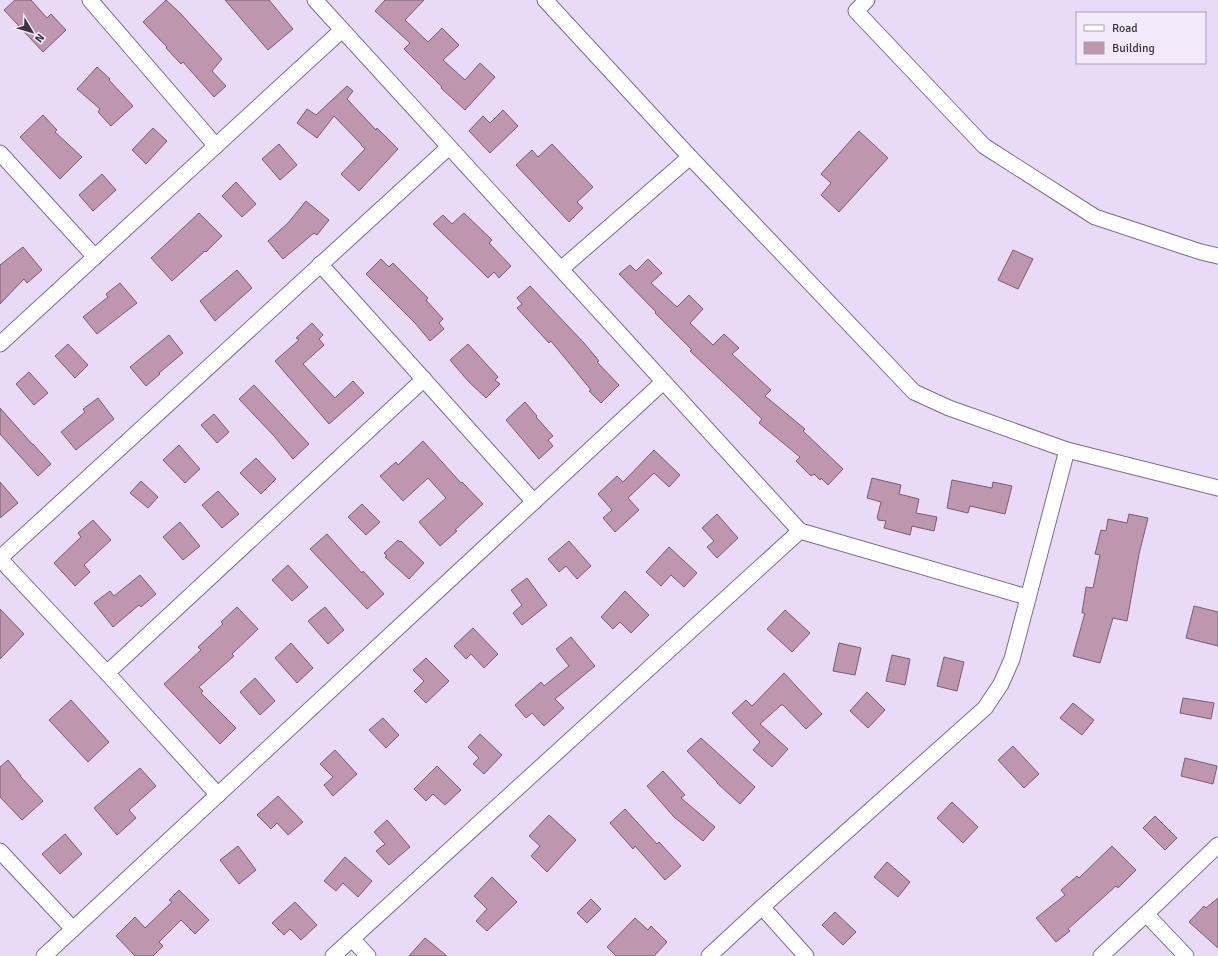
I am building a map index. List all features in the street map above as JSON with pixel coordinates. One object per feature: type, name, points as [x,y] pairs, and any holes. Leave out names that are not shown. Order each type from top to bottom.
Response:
[{"type":"street","points":[[90,0],[216,146]]},
{"type":"street","points":[[315,0],[800,532],[1028,597]]},
{"type":"street","points":[[545,0],[690,157],[914,392],[949,408],[1067,450],[1218,488]]},
{"type":"street","points":[[867,0],[856,11],[984,146],[1095,217],[1201,252],[1218,256]]},
{"type":"street","points":[[0,344],[342,30]]},
{"type":"street","points":[[218,795],[108,673],[0,558],[449,147]]},
{"type":"street","points":[[0,153],[95,257]]},
{"type":"street","points":[[561,269],[690,157]]},
{"type":"street","points":[[320,264],[534,502]]},
{"type":"street","points":[[108,673],[424,379]]},
{"type":"street","points":[[44,956],[663,382]]},
{"type":"street","points":[[709,956],[985,708],[1001,684],[1012,659],[1067,450]]},
{"type":"street","points":[[333,956],[800,532]]},
{"type":"street","points":[[1101,956],[1218,845]]},
{"type":"street","points":[[0,851],[73,929]]},
{"type":"street","points":[[762,907],[806,956]]},
{"type":"street","points":[[1146,914],[1186,956]]},
{"type":"street","points":[[352,939],[368,956]]},
{"type":"building","points":[[15,0],[31,0],[47,18],[51,14],[66,30],[43,52],[4,10]]},
{"type":"building","points":[[166,0],[180,13],[222,59],[212,71],[226,86],[214,97],[183,62],[181,64],[143,22]]},
{"type":"building","points":[[225,0],[269,0],[293,29],[268,50]]},
{"type":"building","points":[[385,0],[424,0],[405,20],[428,42],[442,28],[459,45],[443,60],[465,80],[480,63],[495,77],[465,110],[441,88],[442,87],[404,49],[410,43],[375,11]]},
{"type":"building","points":[[97,67],[110,79],[109,80],[133,106],[111,126],[98,112],[100,109],[77,89]]},
{"type":"building","points":[[347,86],[353,91],[347,99],[376,130],[377,128],[398,149],[359,191],[341,174],[365,149],[361,144],[334,116],[317,138],[297,123],[307,109],[316,115]]},
{"type":"building","points":[[503,110],[518,126],[490,153],[469,131],[483,116],[490,123]]},
{"type":"building","points":[[43,115],[57,130],[55,132],[82,157],[60,179],[20,137]]},
{"type":"building","points":[[153,128],[167,141],[146,164],[132,150]]},
{"type":"building","points":[[859,131],[888,158],[839,212],[821,195],[831,183],[821,174]]},
{"type":"building","points":[[279,144],[297,165],[280,180],[262,159]]},
{"type":"building","points":[[552,144],[593,187],[577,202],[583,208],[569,222],[516,165],[532,150],[538,157]]},
{"type":"building","points":[[102,174],[116,190],[93,211],[79,195]]},
{"type":"building","points":[[236,182],[256,204],[242,217],[222,196]]},
{"type":"building","points":[[306,201],[329,220],[317,235],[314,233],[283,259],[268,241],[288,223]]},
{"type":"building","points":[[199,213],[222,236],[172,281],[151,258]]},
{"type":"building","points":[[464,213],[492,240],[489,243],[511,266],[499,278],[494,272],[488,278],[433,224],[443,215],[452,224]]},
{"type":"building","points":[[23,247],[42,270],[27,283],[24,279],[0,304],[0,265]]},
{"type":"building","points":[[1013,250],[1033,259],[1018,289],[998,280]]},
{"type":"building","points":[[381,259],[389,267],[393,263],[428,298],[426,300],[443,319],[439,323],[444,329],[430,341],[415,323],[366,274]]},
{"type":"building","points":[[648,259],[662,273],[651,283],[677,307],[689,295],[703,309],[690,323],[713,345],[724,334],[739,348],[732,354],[771,390],[765,396],[805,429],[803,431],[843,469],[828,485],[814,474],[811,476],[796,461],[800,457],[759,423],[762,419],[690,351],[692,350],[619,274],[630,265],[636,271]]},
{"type":"building","points":[[237,270],[252,288],[215,321],[200,301]]},
{"type":"building","points":[[120,283],[137,303],[97,334],[83,317],[108,297],[106,294]]},
{"type":"building","points":[[530,286],[584,343],[599,361],[597,362],[619,385],[601,403],[589,391],[591,390],[551,341],[549,343],[517,308],[522,304],[517,298]]},
{"type":"building","points":[[312,323],[323,335],[319,339],[324,345],[303,364],[335,398],[353,381],[364,393],[329,424],[275,361],[299,340],[296,338]]},
{"type":"building","points":[[169,335],[183,353],[146,386],[130,367]]},
{"type":"building","points":[[68,344],[88,365],[75,378],[55,356]]},
{"type":"building","points":[[468,344],[498,377],[495,380],[500,384],[486,398],[469,382],[450,360]]},
{"type":"building","points":[[29,372],[48,393],[34,405],[16,384]]},
{"type":"building","points":[[254,385],[309,444],[293,459],[274,436],[239,399]]},
{"type":"building","points":[[98,398],[114,419],[76,450],[61,432],[85,412],[83,409]]},
{"type":"building","points":[[525,402],[553,436],[548,440],[553,446],[539,459],[506,420]]},
{"type":"building","points":[[0,408],[51,464],[38,476],[0,434]]},
{"type":"building","points":[[214,414],[229,432],[217,443],[201,425]]},
{"type":"building","points":[[423,441],[461,483],[462,482],[483,504],[440,546],[419,522],[446,498],[428,478],[403,501],[380,476],[396,462],[398,465]]},
{"type":"building","points":[[179,445],[200,469],[185,483],[163,460]]},
{"type":"building","points":[[654,450],[680,475],[669,487],[654,473],[628,498],[639,510],[615,532],[603,518],[612,510],[598,494],[617,476],[623,482]]},
{"type":"building","points":[[256,458],[276,479],[261,494],[240,473]]},
{"type":"building","points":[[872,478],[901,485],[899,494],[919,499],[916,513],[937,517],[934,531],[912,526],[910,535],[884,528],[886,521],[878,520],[877,518],[881,502],[867,498]]},
{"type":"building","points":[[952,480],[992,488],[993,482],[1012,486],[1005,514],[970,506],[968,513],[947,508]]},
{"type":"building","points":[[141,481],[158,497],[148,508],[130,493]]},
{"type":"building","points":[[0,482],[18,503],[0,518]]},
{"type":"building","points":[[218,491],[239,514],[222,528],[202,505]]},
{"type":"building","points":[[362,504],[380,522],[366,535],[348,517]]},
{"type":"building","points":[[717,514],[738,538],[717,558],[707,547],[714,541],[702,528]]},
{"type":"building","points":[[1129,514],[1148,518],[1139,554],[1127,621],[1113,618],[1100,663],[1073,656],[1085,613],[1082,613],[1086,587],[1093,588],[1100,555],[1095,554],[1101,530],[1106,531],[1108,519],[1127,523]]},
{"type":"building","points":[[93,520],[111,540],[84,565],[90,572],[75,586],[54,563],[81,537],[78,533]]},
{"type":"building","points":[[180,522],[200,546],[183,560],[163,537]]},
{"type":"building","points":[[327,534],[362,573],[363,571],[384,594],[367,609],[310,549]]},
{"type":"building","points":[[398,540],[400,542],[401,541],[424,563],[409,579],[385,557],[387,556],[384,553]]},
{"type":"building","points":[[569,541],[591,566],[577,579],[566,566],[559,572],[548,559]]},
{"type":"building","points":[[669,547],[697,573],[684,587],[671,575],[661,586],[646,572]]},
{"type":"building","points":[[288,565],[308,587],[292,601],[272,580]]},
{"type":"building","points":[[140,575],[156,594],[141,607],[139,605],[113,627],[94,603],[110,591],[114,596]]},
{"type":"building","points":[[527,578],[547,605],[522,625],[513,613],[522,605],[511,590]]},
{"type":"building","points":[[625,591],[649,615],[631,633],[620,622],[613,629],[601,617]]},
{"type":"building","points":[[1194,606],[1218,612],[1218,646],[1186,638]]},
{"type":"building","points":[[237,607],[258,629],[232,654],[234,656],[199,687],[203,691],[201,693],[236,728],[220,744],[164,684],[201,650],[198,647],[223,624],[221,622]]},
{"type":"building","points":[[325,607],[344,630],[328,644],[308,621]]},
{"type":"building","points":[[0,609],[24,634],[0,659]]},
{"type":"building","points":[[785,610],[810,633],[792,652],[767,629]]},
{"type":"building","points":[[473,628],[498,654],[484,668],[471,654],[466,659],[454,646]]},
{"type":"building","points":[[571,637],[595,666],[555,699],[564,708],[544,726],[532,713],[526,718],[515,705],[541,682],[544,686],[569,666],[556,649]]},
{"type":"building","points":[[291,643],[313,668],[297,683],[275,658]]},
{"type":"building","points":[[839,643],[861,648],[855,675],[833,671]]},
{"type":"building","points":[[892,655],[910,659],[905,685],[886,681]]},
{"type":"building","points":[[944,657],[964,662],[957,691],[937,686]]},
{"type":"building","points":[[426,658],[449,681],[426,703],[414,691],[424,681],[413,670]]},
{"type":"building","points":[[784,673],[822,714],[806,729],[783,705],[781,705],[760,724],[788,749],[772,767],[753,750],[760,742],[732,713],[746,700],[752,706]]},
{"type":"building","points":[[255,678],[275,701],[260,715],[240,692]]},
{"type":"building","points":[[867,692],[885,710],[868,728],[850,711]]},
{"type":"building","points":[[1183,698],[1214,703],[1211,719],[1180,713]]},
{"type":"building","points":[[71,700],[109,742],[88,762],[49,720]]},
{"type":"building","points":[[1073,703],[1094,720],[1082,735],[1060,718]]},
{"type":"building","points":[[383,718],[399,735],[386,748],[369,730]]},
{"type":"building","points":[[480,734],[502,755],[484,774],[473,764],[479,758],[468,747]]},
{"type":"building","points":[[701,738],[755,787],[740,804],[717,783],[687,751]]},
{"type":"building","points":[[1013,746],[1039,774],[1024,788],[998,760]]},
{"type":"building","points":[[335,750],[357,774],[333,796],[324,785],[333,777],[320,764]]},
{"type":"building","points":[[1185,758],[1217,766],[1213,784],[1181,776]]},
{"type":"building","points":[[8,760],[20,776],[43,801],[22,820],[0,797],[0,767]]},
{"type":"building","points":[[437,766],[461,790],[445,805],[433,794],[426,801],[414,789]]},
{"type":"building","points":[[140,768],[156,786],[129,810],[136,818],[117,835],[94,808]]},
{"type":"building","points":[[663,771],[685,795],[681,798],[715,827],[703,841],[674,817],[647,786]]},
{"type":"building","points":[[278,796],[303,822],[288,835],[277,823],[271,829],[257,815]]},
{"type":"building","points":[[952,802],[978,827],[963,843],[937,818]]},
{"type":"building","points":[[625,809],[657,844],[659,842],[681,866],[665,880],[635,846],[633,849],[610,823]]},
{"type":"building","points":[[549,815],[576,840],[547,872],[531,856],[540,846],[529,836]]},
{"type":"building","points":[[1155,816],[1177,838],[1165,850],[1143,828]]},
{"type":"building","points":[[387,820],[410,847],[389,865],[376,851],[385,844],[374,832]]},
{"type":"building","points":[[65,834],[82,854],[60,874],[42,854]]},
{"type":"building","points":[[238,846],[256,870],[239,884],[220,860]]},
{"type":"building","points":[[1112,846],[1136,870],[1118,888],[1116,886],[1068,929],[1070,931],[1056,942],[1036,918],[1065,895],[1061,890],[1077,876],[1079,878]]},
{"type":"building","points":[[345,857],[372,881],[358,897],[343,883],[336,891],[324,881]]},
{"type":"building","points":[[887,862],[910,882],[898,897],[874,877]]},
{"type":"building","points":[[492,877],[517,902],[487,931],[476,921],[487,909],[474,896]]},
{"type":"building","points":[[179,890],[209,920],[195,934],[181,920],[159,942],[163,946],[153,956],[135,956],[116,936],[135,917],[145,928],[172,902],[169,900]]},
{"type":"building","points":[[1218,898],[1218,948],[1189,922],[1204,906],[1206,908]]},
{"type":"building","points":[[591,899],[601,909],[587,923],[577,913]]},
{"type":"building","points":[[295,902],[317,925],[301,940],[290,929],[284,935],[272,923]]},
{"type":"building","points":[[835,912],[856,932],[843,945],[822,925]]},
{"type":"building","points":[[635,918],[648,930],[651,926],[667,942],[654,956],[616,956],[607,947]]},
{"type":"building","points":[[425,938],[447,956],[409,956]]}]
